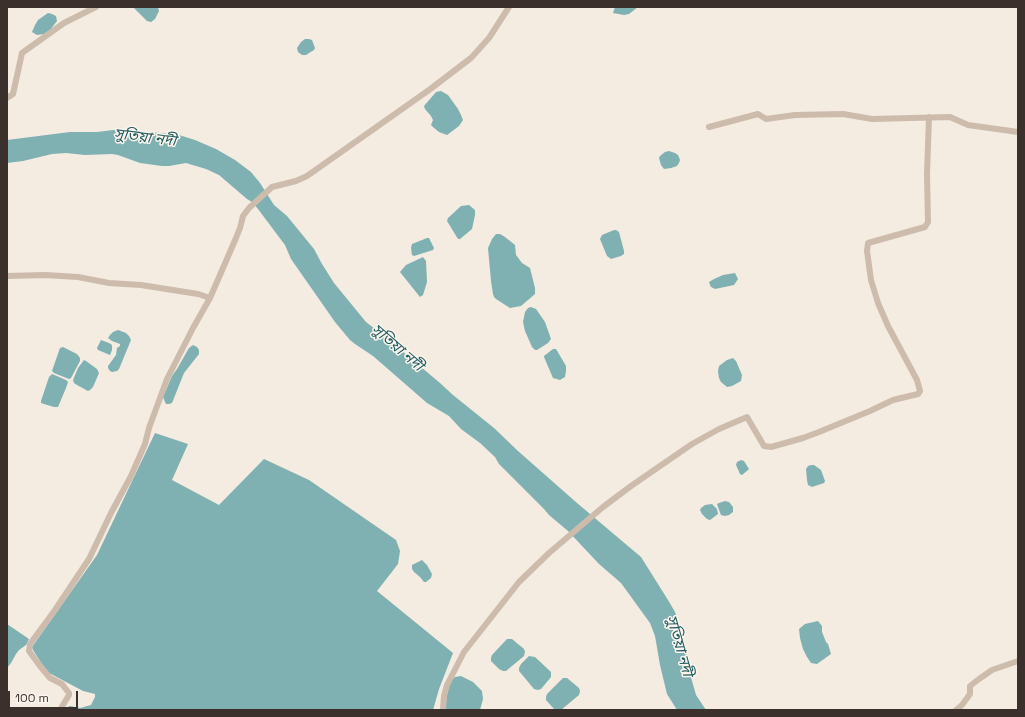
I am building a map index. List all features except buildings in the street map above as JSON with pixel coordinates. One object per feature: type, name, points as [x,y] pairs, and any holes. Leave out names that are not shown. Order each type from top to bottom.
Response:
[{"type":"street","points":[[7,98],[13,94],[22,53],[64,23],[96,7]]},
{"type":"street","points":[[60,710],[69,695],[62,684],[50,678],[40,666],[29,651],[30,644],[89,559],[111,512],[131,476],[145,444],[148,428],[167,379],[210,298],[236,238],[243,216],[249,208],[272,187],[296,181],[307,176],[429,90],[471,58],[489,38],[509,7]]},
{"type":"street","points":[[709,127],[758,114],[766,119],[794,115],[843,114],[872,119],[950,117],[968,125],[1018,132]]},
{"type":"street","points":[[443,710],[444,696],[447,685],[464,652],[519,582],[549,553],[603,507],[692,444],[719,429],[747,417],[764,446],[771,447],[819,432],[893,400],[918,394],[920,390],[917,380],[888,326],[878,303],[871,280],[867,251],[868,243],[925,227],[928,222],[927,174],[929,118]]},
{"type":"street","points":[[7,276],[45,275],[78,277],[109,283],[141,285],[198,294],[210,298]]},
{"type":"street","points":[[956,710],[962,705],[970,694],[970,686],[992,670],[1018,661]]},
{"type":"water","points":[[133,7],[158,7],[159,11],[155,19],[151,22],[147,21]]},
{"type":"water","points":[[615,7],[638,7],[629,14],[624,15],[613,13]]},
{"type":"water","points":[[48,13],[56,16],[57,21],[50,30],[44,34],[37,35],[32,32],[38,20]]},
{"type":"water","points":[[305,39],[312,40],[315,48],[306,55],[302,55],[298,52],[297,48]]},
{"type":"water","points":[[441,91],[448,95],[458,109],[463,120],[459,126],[447,135],[439,132],[431,125],[433,120],[424,106],[436,92]]},
{"type":"water","name":"সুতিয়া নদী","points":[[113,130],[176,134],[216,149],[235,160],[251,172],[274,205],[287,216],[314,249],[334,283],[366,322],[494,428],[577,503],[641,557],[675,612],[684,640],[687,661],[696,695],[706,710],[677,710],[667,694],[655,636],[650,623],[621,583],[599,564],[568,531],[549,515],[480,443],[461,429],[449,416],[427,403],[373,356],[350,340],[335,322],[291,259],[285,245],[258,209],[252,202],[219,175],[186,163],[162,166],[140,163],[112,154],[52,154],[7,163],[7,140],[70,132],[97,132]]},
{"type":"water","points":[[669,151],[678,155],[680,160],[677,166],[664,169],[659,158],[665,152]]},
{"type":"water","points":[[469,205],[475,210],[472,229],[458,239],[447,221],[448,218],[461,206]]},
{"type":"water","points":[[614,230],[619,232],[624,254],[611,259],[607,256],[600,239],[602,235]]},
{"type":"water","points":[[496,234],[500,234],[515,245],[516,255],[522,263],[530,268],[535,294],[521,306],[510,308],[494,297],[488,248]]},
{"type":"water","points":[[429,238],[434,248],[433,250],[414,256],[412,255],[412,244]]},
{"type":"water","points":[[423,257],[426,261],[427,282],[423,295],[420,297],[400,272],[406,265]]},
{"type":"water","points":[[735,273],[738,279],[734,285],[715,289],[711,287],[709,282],[714,279],[723,275]]},
{"type":"water","points":[[531,307],[536,309],[545,322],[551,339],[548,343],[537,350],[532,347],[523,322],[525,312]]},
{"type":"water","points":[[118,330],[126,333],[131,340],[119,369],[112,372],[108,366],[116,355],[117,348],[120,344],[108,338],[113,332]]},
{"type":"water","points":[[101,340],[112,345],[110,355],[98,350],[97,348]]},
{"type":"water","points":[[193,345],[199,350],[199,354],[184,373],[172,403],[166,404],[163,397],[172,376],[189,348]]},
{"type":"water","points":[[63,347],[77,354],[80,358],[80,361],[69,379],[52,371],[60,348]]},
{"type":"water","points":[[553,349],[556,349],[566,366],[565,377],[560,380],[553,378],[544,357]]},
{"type":"water","points":[[733,358],[736,361],[742,375],[741,381],[727,387],[719,378],[719,366],[727,360]]},
{"type":"water","points":[[84,360],[97,369],[99,373],[93,387],[88,391],[74,383],[73,380],[78,368]]},
{"type":"water","points":[[52,374],[68,382],[58,407],[41,403],[49,377]]},
{"type":"water","points":[[155,433],[188,444],[172,480],[219,505],[264,459],[309,480],[396,540],[400,551],[398,564],[377,591],[453,653],[439,689],[433,710],[64,710],[70,706],[80,708],[91,705],[95,694],[83,691],[49,673],[32,647],[97,555]]},
{"type":"water","points":[[741,460],[744,461],[749,469],[742,475],[740,474],[736,465],[737,462]]},
{"type":"water","points":[[811,465],[814,465],[821,470],[825,481],[824,483],[812,487],[808,485],[806,469]]},
{"type":"water","points":[[725,501],[729,502],[733,507],[733,512],[725,516],[721,515],[717,504]]},
{"type":"water","points":[[712,504],[717,509],[718,514],[710,520],[702,514],[700,510],[705,505]]},
{"type":"water","points":[[422,560],[432,574],[431,578],[426,582],[424,582],[412,569],[412,565]]},
{"type":"water","points":[[818,621],[822,626],[822,632],[831,654],[817,664],[811,663],[807,657],[803,649],[799,629],[805,624]]},
{"type":"water","points":[[7,624],[29,639],[26,645],[19,650],[7,668]]},
{"type":"water","points":[[507,639],[512,639],[524,649],[525,652],[524,656],[506,671],[503,671],[491,661],[491,658]]},
{"type":"water","points":[[529,656],[535,657],[551,672],[551,677],[541,689],[538,690],[534,689],[519,671],[521,664]]},
{"type":"water","points":[[461,676],[473,682],[482,691],[483,699],[480,710],[445,710],[448,688],[451,680],[455,677]]},
{"type":"water","points":[[563,678],[567,678],[579,688],[580,691],[579,695],[561,710],[557,710],[554,709],[546,700],[546,697],[547,694]]}]
